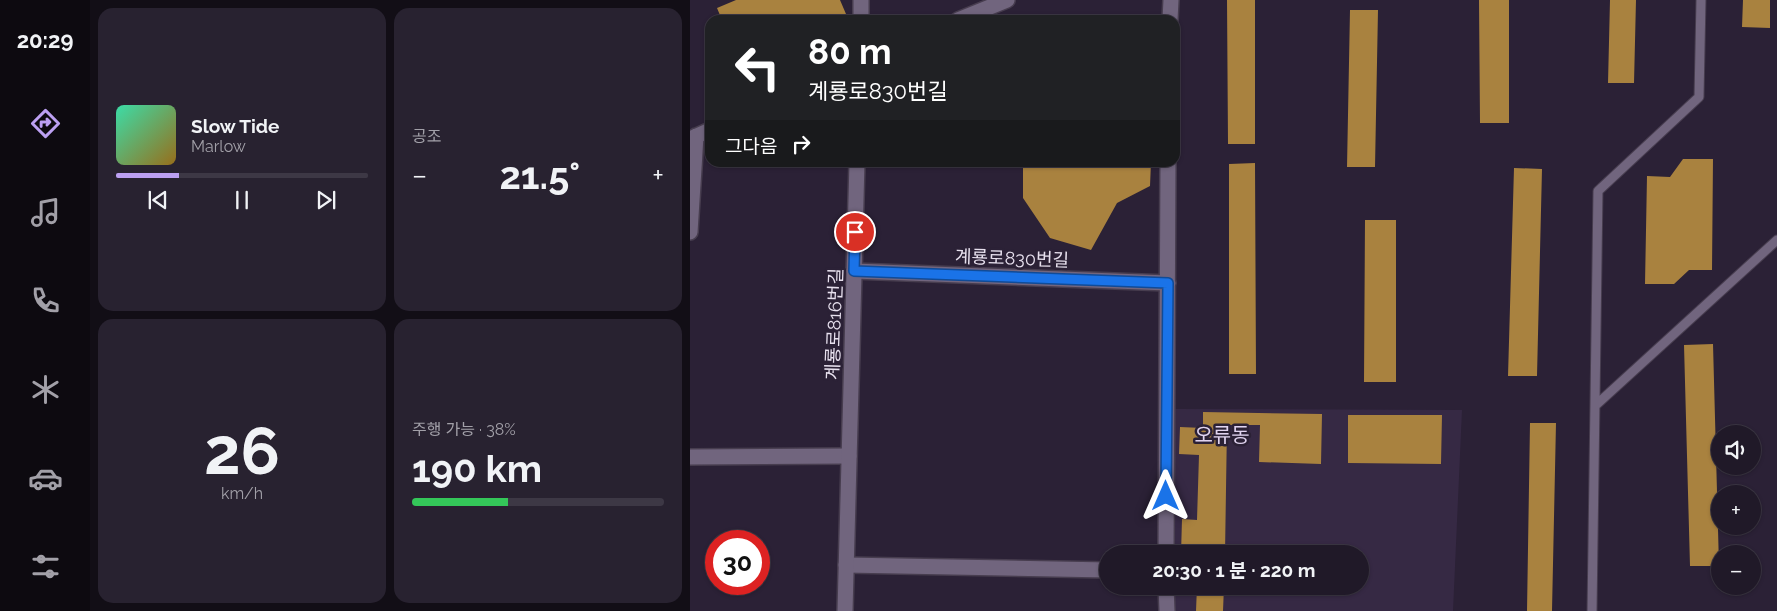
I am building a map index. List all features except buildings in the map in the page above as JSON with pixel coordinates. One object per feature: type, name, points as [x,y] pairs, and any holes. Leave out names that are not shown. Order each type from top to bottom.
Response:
[{"type":"street","points":[[861,0],[861,15]]},
{"type":"street","points":[[970,15],[1007,0]]},
{"type":"street","points":[[1170,15],[1171,0]]},
{"type":"street","points":[[690,232],[693,138],[705,132]]},
{"type":"street","name":"계룡로816번길","points":[[845,611],[857,167]]},
{"type":"street","points":[[1166,545],[1168,167]]},
{"type":"street","name":"계룡로830번길","points":[[854,271],[1168,283]]},
{"type":"street","points":[[690,457],[849,456]]},
{"type":"street","points":[[846,565],[1099,570]]},
{"type":"street","points":[[1166,595],[1167,611]]},
{"type":"lane","points":[[1592,611],[1598,191],[1699,97],[1701,0]]},
{"type":"lane","points":[[1596,405],[1777,240]]},
{"type":"shaded area","points":[[1172,409],[1462,410],[1453,611],[1174,611],[1174,595],[1369,595],[1369,545],[1174,545]]},
{"type":"district","name":"오류동","points":[[1222,435]]},
{"type":"route","points":[[855,232],[854,271],[1168,283],[1166,496]]}]
